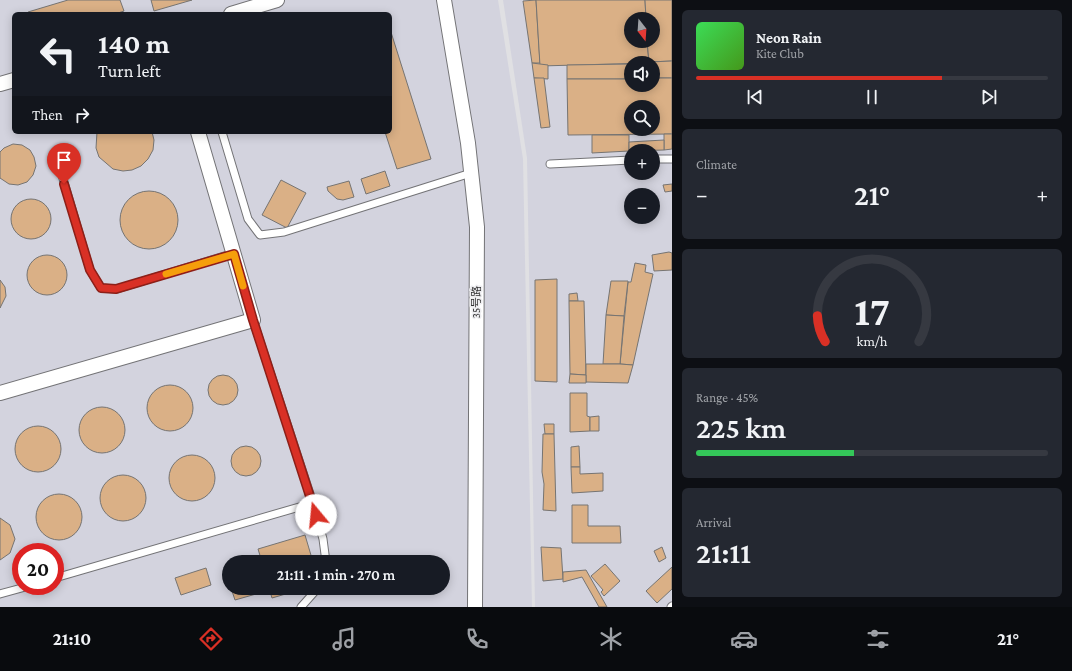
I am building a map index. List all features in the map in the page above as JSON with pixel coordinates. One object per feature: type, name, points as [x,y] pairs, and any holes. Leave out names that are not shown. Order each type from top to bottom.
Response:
[{"type":"street","points":[[238,12],[277,0]]},
{"type":"street","name":"35号路","points":[[444,0],[468,143],[477,227],[475,607]]},
{"type":"street","points":[[0,84],[12,81]]},
{"type":"street","points":[[0,393],[253,320],[199,134]]},
{"type":"lane","points":[[223,134],[248,218],[260,236],[284,232],[471,173]]},
{"type":"lane","points":[[56,155],[90,270],[101,288],[116,289],[234,254]]},
{"type":"lane","points":[[660,159],[672,158]]},
{"type":"lane","points":[[550,164],[624,160]]},
{"type":"lane","points":[[253,320],[313,503],[323,539],[325,555]]},
{"type":"lane","points":[[64,575],[313,503]]},
{"type":"lane","points":[[0,594],[12,591]]},
{"type":"lane","points":[[301,607],[312,595]]},
{"type":"shaded area","points":[[0,0],[498,0],[523,159],[532,607],[0,607]]},
{"type":"shaded area","points":[[503,0],[672,0],[672,607],[535,607],[527,158]]},
{"type":"building","points":[[68,0],[120,0],[124,11],[121,12],[28,12]]},
{"type":"building","points":[[151,0],[192,0],[154,11]]},
{"type":"building","points":[[536,0],[540,63],[532,63],[523,1]]},
{"type":"building","points":[[536,0],[645,0],[646,12],[624,12],[624,48],[648,48],[648,56],[624,56],[624,64],[540,66]]},
{"type":"building","points":[[645,0],[672,0],[672,61],[660,62],[660,56],[648,56],[648,48],[660,48],[660,12],[646,12]]},
{"type":"building","points":[[392,35],[431,159],[397,169],[386,134],[392,134]]},
{"type":"building","points":[[672,61],[672,78],[660,78],[660,62]]},
{"type":"building","points":[[532,63],[548,65],[548,79],[534,78]]},
{"type":"building","points":[[624,64],[624,79],[567,79],[567,65]]},
{"type":"building","points":[[534,78],[544,78],[550,127],[541,128]]},
{"type":"building","points":[[660,78],[672,78],[672,134],[660,134],[660,100],[624,100],[624,134],[568,135],[567,79],[624,79],[624,92],[660,92]]},
{"type":"building","points":[[97,134],[152,134],[154,140],[153,150],[148,159],[141,166],[132,170],[123,171],[113,169],[99,157],[96,148]]},
{"type":"building","points":[[664,134],[672,134],[672,149],[664,150]]},
{"type":"building","points":[[592,135],[629,136],[629,144],[624,144],[624,151],[592,153]]},
{"type":"building","points":[[664,140],[664,150],[660,150],[660,144],[629,144],[629,142]]},
{"type":"building","points":[[13,144],[22,145],[30,150],[34,157],[36,166],[33,175],[27,182],[18,185],[9,184],[0,178],[0,152],[4,148]]},
{"type":"building","points":[[385,171],[390,186],[366,194],[361,179]]},
{"type":"building","points":[[281,180],[306,193],[287,228],[262,215]]},
{"type":"building","points":[[349,181],[354,197],[343,200],[337,199],[328,191],[327,187]]},
{"type":"building","points":[[672,184],[672,191],[665,192],[663,185]]},
{"type":"building","points":[[143,191],[155,191],[170,199],[178,214],[178,226],[170,241],[155,249],[143,249],[128,241],[120,226],[120,214],[128,199]]},
{"type":"building","points":[[35,199],[42,202],[48,208],[51,219],[50,227],[42,236],[35,239],[27,239],[20,236],[12,227],[11,215],[14,208],[23,200]]},
{"type":"building","points":[[669,252],[672,253],[672,270],[654,271],[652,255]]},
{"type":"building","points":[[51,255],[58,258],[64,264],[67,275],[66,283],[58,292],[51,295],[43,295],[36,292],[28,283],[27,271],[30,264],[39,256]]},
{"type":"building","points":[[635,263],[646,265],[645,272],[653,274],[633,365],[620,364],[628,282],[631,282]]},
{"type":"building","points":[[557,279],[557,382],[535,381],[535,280]]},
{"type":"building","points":[[0,280],[5,287],[6,296],[0,308]]},
{"type":"building","points":[[611,281],[628,281],[624,316],[606,315]]},
{"type":"building","points":[[577,293],[578,301],[569,301],[569,294]]},
{"type":"building","points":[[569,301],[584,301],[586,375],[570,374]]},
{"type":"building","points":[[606,315],[624,316],[620,364],[603,364]]},
{"type":"building","points":[[586,364],[633,365],[628,383],[586,382]]},
{"type":"building","points":[[570,374],[586,375],[586,383],[569,383]]},
{"type":"building","points":[[223,375],[229,376],[237,384],[237,396],[229,404],[223,405],[217,404],[209,396],[208,390],[209,384],[217,376]]},
{"type":"building","points":[[165,385],[175,385],[183,389],[189,395],[193,403],[193,413],[189,421],[183,427],[175,431],[165,431],[157,427],[151,421],[147,413],[147,403],[151,395],[157,389]]},
{"type":"building","points":[[570,393],[587,393],[587,416],[590,417],[590,431],[570,432]]},
{"type":"building","points":[[107,407],[111,408],[121,417],[124,421],[124,439],[115,449],[107,453],[97,453],[89,449],[80,439],[79,425],[83,417],[93,408]]},
{"type":"building","points":[[599,416],[599,431],[590,431],[590,417]]},
{"type":"building","points":[[544,424],[554,424],[554,434],[545,434]]},
{"type":"building","points":[[33,426],[43,426],[51,430],[57,436],[61,444],[61,454],[57,462],[51,468],[43,472],[33,472],[25,468],[19,462],[15,454],[15,444],[19,436],[25,430]]},
{"type":"building","points":[[543,434],[554,434],[556,511],[543,510]]},
{"type":"building","points":[[246,446],[252,447],[260,455],[260,467],[252,475],[246,476],[240,475],[232,467],[231,461],[232,455],[240,447]]},
{"type":"building","points":[[579,446],[580,467],[571,467],[571,447]]},
{"type":"building","points":[[187,455],[197,455],[205,459],[211,465],[215,473],[215,483],[211,491],[205,497],[197,501],[187,501],[179,497],[173,491],[169,483],[169,473],[173,465],[179,459]]},
{"type":"building","points":[[571,467],[580,467],[580,474],[603,473],[603,491],[572,493]]},
{"type":"building","points":[[118,475],[128,475],[136,479],[142,485],[146,493],[146,503],[142,511],[136,517],[128,521],[118,521],[110,517],[104,511],[100,503],[100,493],[104,485],[110,479]]},
{"type":"building","points":[[64,494],[68,495],[78,504],[81,508],[81,526],[72,536],[64,540],[54,540],[46,536],[37,526],[36,512],[40,504],[50,495]]},
{"type":"building","points":[[572,505],[588,505],[588,526],[620,526],[621,543],[572,543]]},
{"type":"building","points":[[0,518],[10,525],[15,539],[14,543],[12,543],[10,553],[0,560]]},
{"type":"building","points":[[305,535],[311,555],[260,555],[258,549]]},
{"type":"building","points":[[541,547],[561,548],[563,579],[543,581]]},
{"type":"building","points":[[662,547],[666,558],[659,562],[654,551]]},
{"type":"building","points":[[605,564],[620,581],[604,596],[601,592],[603,590],[591,576]]},
{"type":"building","points":[[672,567],[672,589],[657,603],[646,591]]},
{"type":"building","points":[[206,568],[211,585],[181,595],[175,578]]},
{"type":"building","points":[[586,570],[607,607],[599,607],[582,577],[563,582],[563,572]]},
{"type":"building","points":[[233,595],[252,595],[235,600]]},
{"type":"building","points":[[271,595],[282,595],[272,598]]},
{"type":"slow traffic","points":[[166,274],[234,254],[243,286]]},
{"type":"route","points":[[64,184],[90,270],[101,288],[116,289],[234,254],[253,320],[316,515]]}]
